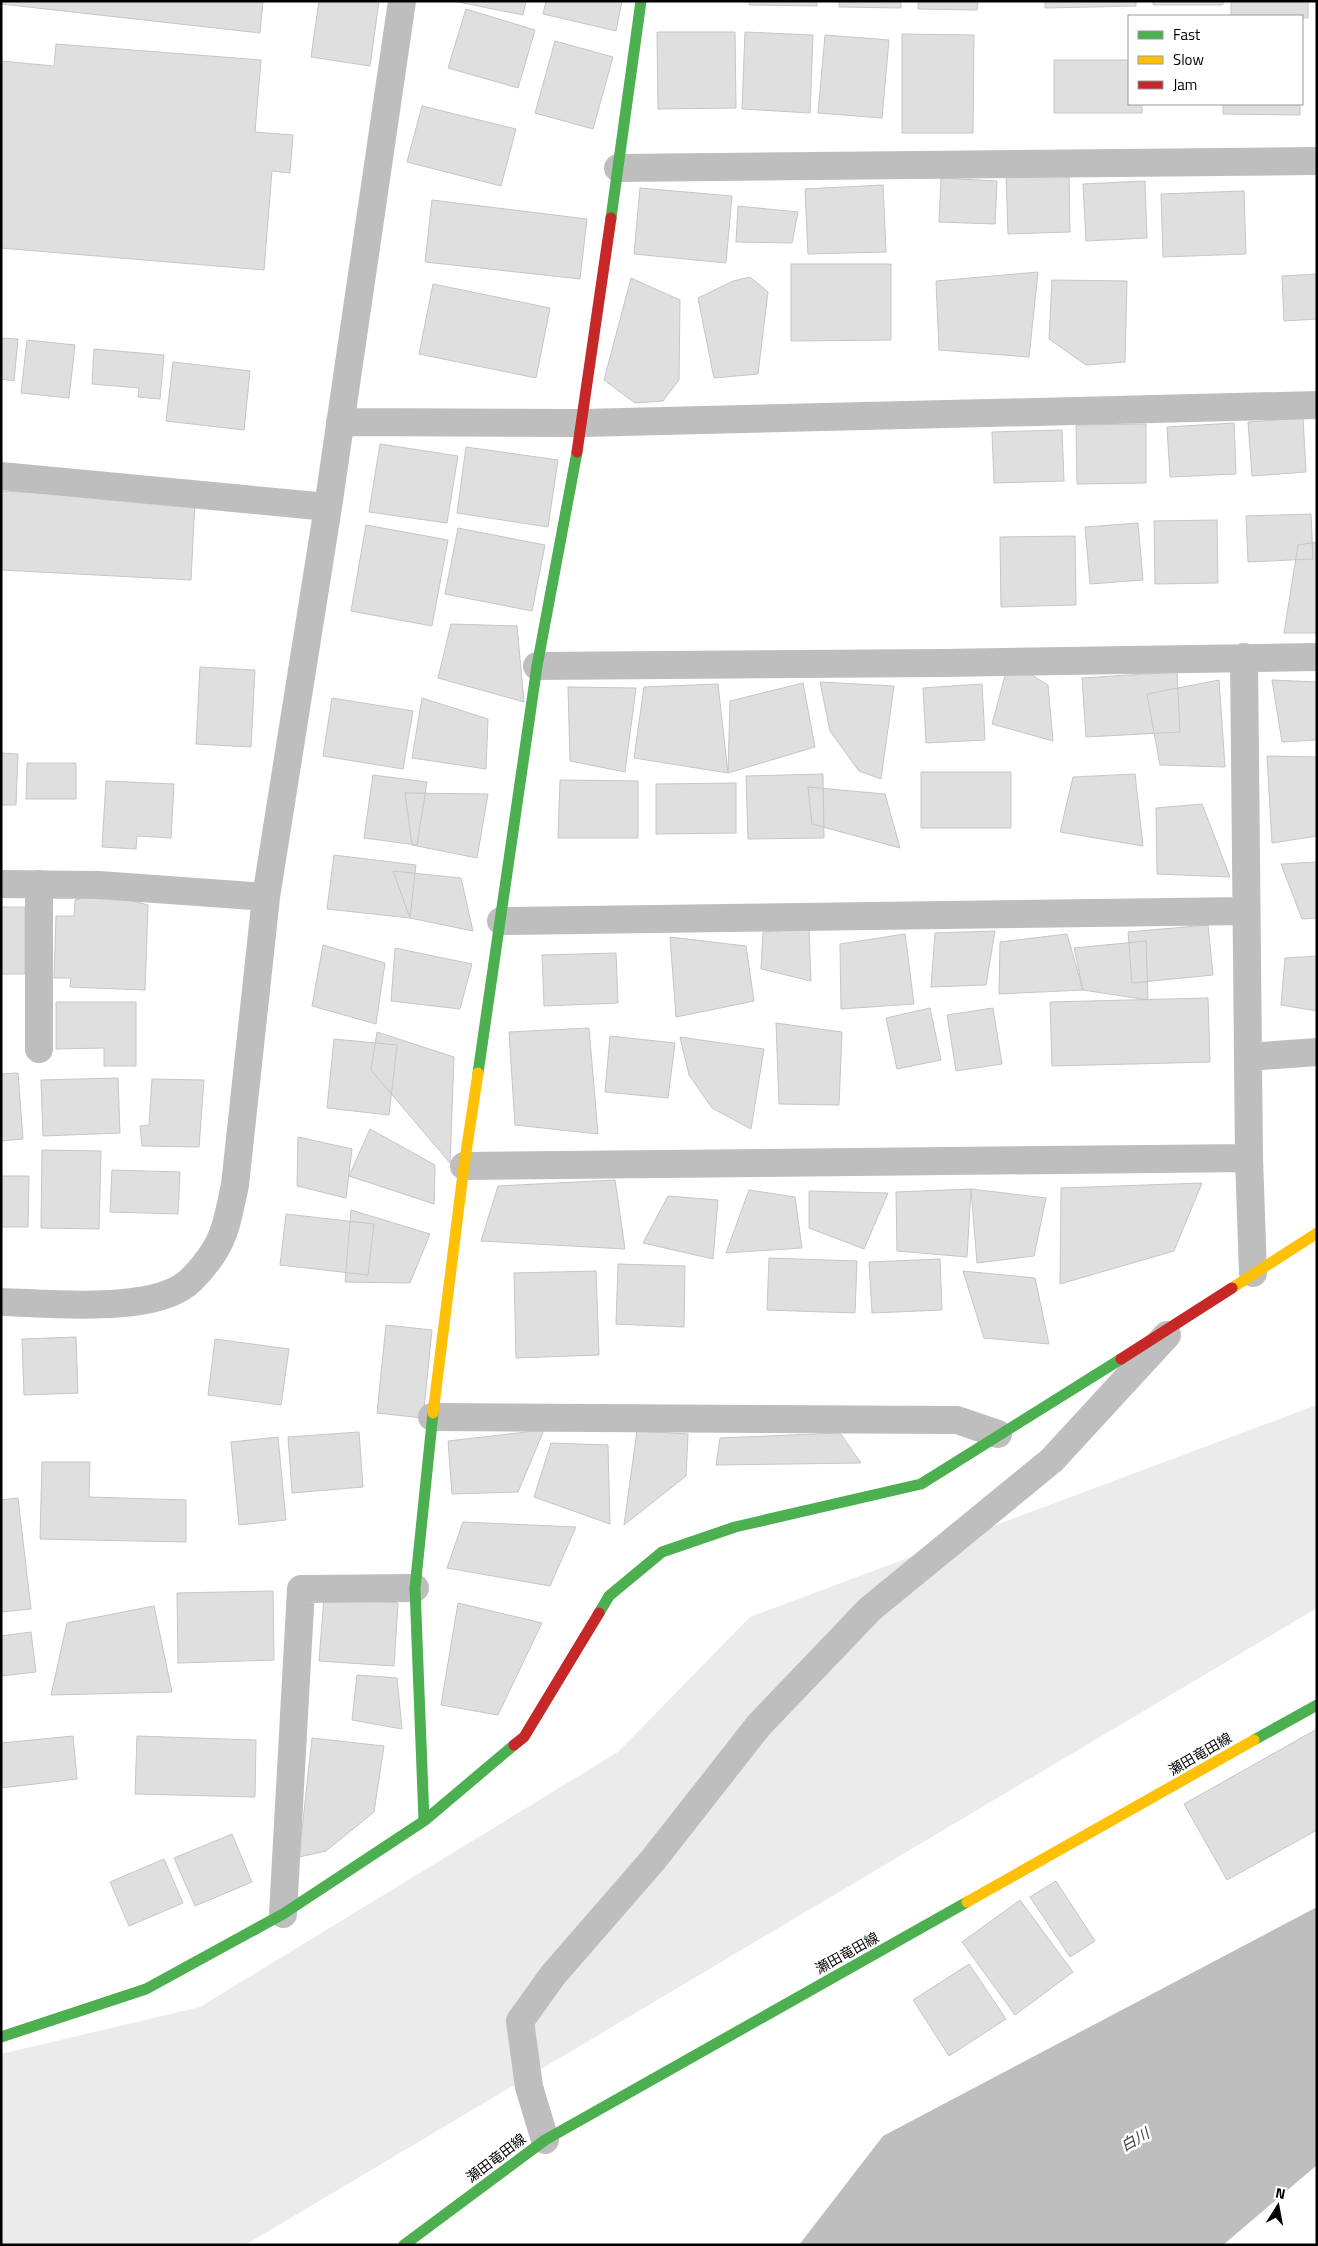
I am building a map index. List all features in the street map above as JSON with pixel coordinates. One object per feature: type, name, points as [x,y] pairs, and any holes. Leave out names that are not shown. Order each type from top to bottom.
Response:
[{"type":"street","points":[[1,1302],[116,1304],[149,1300],[176,1290],[191,1281],[215,1250],[224,1228],[235,1185],[266,897],[328,507],[402,1]]},
{"type":"street","points":[[424,1821],[415,1588],[432,1417],[464,1166],[501,921],[515,807],[537,666],[583,423],[641,1]]},
{"type":"street","points":[[618,168],[1317,161]]},
{"type":"street","points":[[340,422],[583,423],[1317,405]]},
{"type":"street","points":[[1,476],[328,507]]},
{"type":"street","points":[[1244,657],[1249,1158],[1253,1273]]},
{"type":"street","points":[[537,666],[943,663],[1317,657]]},
{"type":"street","points":[[1,884],[99,885],[266,897]]},
{"type":"street","points":[[39,884],[39,1049]]},
{"type":"street","points":[[501,921],[1246,911]]},
{"type":"street","points":[[1248,1057],[1317,1052]]},
{"type":"street","points":[[464,1166],[1249,1158]]},
{"type":"street","points":[[1,2037],[146,1989],[283,1914],[424,1821],[524,1738],[609,1596],[662,1552],[735,1527],[921,1484],[1178,1323],[1317,1232]]},
{"type":"street","points":[[545,2140],[529,2087],[520,2021],[553,1975],[653,1860],[766,1718],[870,1609],[1052,1460],[1178,1323]]},
{"type":"street","points":[[432,1417],[957,1420],[998,1434]]},
{"type":"street","points":[[283,1914],[301,1589],[415,1588]]},
{"type":"street","name":"瀬田竜田線","points":[[404,2245],[545,2140],[1317,1705]]},
{"type":"shaded area","points":[[1317,1405],[1317,1608],[245,2245],[1,2245],[1,2054],[200,2007],[618,1752],[750,1617]]},
{"type":"water","name":"白川","points":[[1317,1907],[1317,2165],[1223,2245],[799,2245],[883,2136]]},
{"type":"building","points":[[1,1],[263,1],[260,33],[1,4]]},
{"type":"building","points":[[319,1],[379,1],[370,66],[311,57]]},
{"type":"building","points":[[453,1],[526,1],[523,15]]},
{"type":"building","points":[[546,1],[622,1],[616,31],[543,14]]},
{"type":"building","points":[[749,1],[817,1],[817,6],[749,5]]},
{"type":"building","points":[[839,1],[901,1],[901,8],[839,7]]},
{"type":"building","points":[[918,1],[978,1],[977,10],[918,9]]},
{"type":"building","points":[[1045,1],[1136,1],[1136,6],[1045,8]]},
{"type":"building","points":[[1153,1],[1223,1],[1223,5],[1153,5]]},
{"type":"building","points":[[1231,1],[1308,1],[1308,18],[1303,18],[1303,15],[1231,15]]},
{"type":"building","points":[[466,9],[535,30],[518,88],[448,68]]},
{"type":"building","points":[[657,32],[735,32],[736,108],[658,109]]},
{"type":"building","points":[[745,32],[813,35],[810,113],[742,109]]},
{"type":"building","points":[[902,34],[974,35],[973,133],[902,133]]},
{"type":"building","points":[[825,35],[889,40],[882,118],[818,113]]},
{"type":"building","points":[[555,41],[613,57],[593,129],[535,113]]},
{"type":"building","points":[[56,44],[261,60],[255,132],[293,135],[290,173],[272,171],[264,270],[1,248],[1,61],[54,66]]},
{"type":"building","points":[[1054,60],[1128,60],[1128,105],[1142,105],[1142,113],[1054,113]]},
{"type":"building","points":[[1223,105],[1300,105],[1300,115],[1223,114]]},
{"type":"building","points":[[422,106],[516,129],[501,186],[407,162]]},
{"type":"building","points":[[1069,173],[1070,232],[1008,234],[1006,175]]},
{"type":"building","points":[[941,178],[997,181],[995,224],[939,222]]},
{"type":"building","points":[[1145,181],[1147,238],[1086,241],[1083,184]]},
{"type":"building","points":[[883,185],[886,252],[808,254],[805,189]]},
{"type":"building","points":[[640,188],[732,196],[726,263],[634,254]]},
{"type":"building","points":[[1244,191],[1246,254],[1163,257],[1161,194]]},
{"type":"building","points":[[432,200],[587,219],[580,279],[425,262]]},
{"type":"building","points":[[738,206],[798,212],[792,243],[736,242]]},
{"type":"building","points":[[791,264],[891,264],[891,340],[791,341]]},
{"type":"building","points":[[1038,272],[1029,357],[939,350],[936,281]]},
{"type":"building","points":[[1317,274],[1317,319],[1284,321],[1282,276]]},
{"type":"building","points":[[750,277],[768,292],[758,374],[714,378],[698,298],[733,281]]},
{"type":"building","points":[[631,278],[680,300],[679,380],[663,401],[635,403],[604,380]]},
{"type":"building","points":[[1052,280],[1127,281],[1125,362],[1086,365],[1049,339]]},
{"type":"building","points":[[433,284],[550,308],[536,378],[419,354]]},
{"type":"building","points":[[1,338],[18,339],[14,381],[1,379]]},
{"type":"building","points":[[27,340],[75,345],[69,398],[21,393]]},
{"type":"building","points":[[94,349],[164,355],[160,399],[138,397],[139,388],[92,384]]},
{"type":"building","points":[[173,362],[250,371],[244,430],[166,421]]},
{"type":"building","points":[[1303,418],[1306,472],[1252,476],[1248,422]]},
{"type":"building","points":[[1234,423],[1236,474],[1170,477],[1167,427]]},
{"type":"building","points":[[1146,424],[1146,483],[1077,484],[1076,425]]},
{"type":"building","points":[[1062,430],[1064,481],[994,483],[992,432]]},
{"type":"building","points":[[380,444],[458,456],[447,523],[369,512]]},
{"type":"building","points":[[466,447],[558,460],[548,527],[457,513]]},
{"type":"building","points":[[1,491],[195,501],[191,580],[1,570]]},
{"type":"building","points":[[1311,514],[1313,559],[1248,562],[1246,516]]},
{"type":"building","points":[[1217,520],[1218,583],[1155,584],[1154,521]]},
{"type":"building","points":[[1138,523],[1143,580],[1090,584],[1085,527]]},
{"type":"building","points":[[366,525],[448,540],[432,626],[351,611]]},
{"type":"building","points":[[458,528],[545,545],[532,611],[445,594]]},
{"type":"building","points":[[1075,536],[1076,605],[1001,607],[1000,537]]},
{"type":"building","points":[[1317,542],[1317,633],[1284,633],[1298,545]]},
{"type":"building","points":[[451,624],[517,626],[524,702],[438,678]]},
{"type":"building","points":[[1009,661],[1048,685],[1053,741],[992,724]]},
{"type":"building","points":[[200,667],[255,670],[251,747],[196,744]]},
{"type":"building","points":[[1177,672],[1180,732],[1086,737],[1082,678]]},
{"type":"building","points":[[1219,680],[1225,767],[1160,765],[1147,694]]},
{"type":"building","points":[[1272,680],[1317,682],[1317,740],[1282,742]]},
{"type":"building","points":[[820,682],[894,686],[881,779],[859,771],[830,731]]},
{"type":"building","points":[[803,683],[815,747],[728,773],[730,701]]},
{"type":"building","points":[[718,684],[728,773],[634,758],[644,687]]},
{"type":"building","points":[[982,684],[985,740],[926,743],[923,688]]},
{"type":"building","points":[[568,687],[636,688],[625,772],[570,761]]},
{"type":"building","points":[[332,698],[413,711],[403,769],[323,756]]},
{"type":"building","points":[[422,698],[488,719],[486,769],[412,758]]},
{"type":"building","points":[[1,753],[18,754],[16,805],[1,805]]},
{"type":"building","points":[[1267,756],[1317,757],[1317,836],[1272,843]]},
{"type":"building","points":[[27,763],[76,763],[76,799],[26,799]]},
{"type":"building","points":[[921,772],[1011,772],[1011,828],[921,828]]},
{"type":"building","points":[[823,774],[824,838],[748,839],[746,776]]},
{"type":"building","points":[[1135,774],[1143,846],[1060,832],[1073,777]]},
{"type":"building","points":[[373,775],[427,782],[417,845],[364,838]]},
{"type":"building","points":[[560,780],[638,781],[638,838],[558,838]]},
{"type":"building","points":[[106,781],[174,784],[171,838],[137,836],[136,849],[102,847]]},
{"type":"building","points":[[736,783],[736,833],[656,834],[656,784]]},
{"type":"building","points":[[808,787],[885,794],[900,848],[812,824]]},
{"type":"building","points":[[405,793],[488,794],[477,858],[412,845]]},
{"type":"building","points":[[1202,804],[1230,877],[1157,874],[1156,808]]},
{"type":"building","points":[[334,855],[416,865],[410,918],[327,909]]},
{"type":"building","points":[[1317,862],[1317,918],[1302,919],[1281,864]]},
{"type":"building","points":[[393,871],[461,878],[473,931],[410,918]]},
{"type":"building","points":[[103,892],[148,905],[145,990],[70,987],[71,978],[54,978],[56,916],[74,916],[75,900]]},
{"type":"building","points":[[1,907],[25,907],[25,974],[1,974]]},
{"type":"building","points":[[1208,925],[1213,975],[1132,983],[1128,932]]},
{"type":"building","points":[[809,928],[811,981],[761,969],[763,932]]},
{"type":"building","points":[[995,931],[986,985],[931,987],[935,933]]},
{"type":"building","points":[[905,934],[914,1004],[841,1009],[840,944]]},
{"type":"building","points":[[1067,934],[1083,990],[999,994],[1000,942]]},
{"type":"building","points":[[670,937],[746,946],[754,1001],[676,1017]]},
{"type":"building","points":[[1146,941],[1148,1000],[1083,990],[1074,948]]},
{"type":"building","points":[[323,945],[385,963],[376,1024],[312,1006]]},
{"type":"building","points":[[395,948],[472,964],[460,1009],[391,1001]]},
{"type":"building","points":[[616,953],[618,1003],[544,1006],[542,955]]},
{"type":"building","points":[[1317,956],[1317,1011],[1281,1005],[1285,958]]},
{"type":"building","points":[[1208,998],[1210,1062],[1052,1066],[1050,1002]]},
{"type":"building","points":[[56,1002],[136,1002],[136,1066],[104,1066],[104,1048],[56,1049]]},
{"type":"building","points":[[930,1008],[941,1060],[897,1069],[886,1018]]},
{"type":"building","points":[[993,1008],[1002,1064],[956,1071],[947,1015]]},
{"type":"building","points":[[776,1023],[842,1032],[839,1105],[779,1104]]},
{"type":"building","points":[[589,1028],[598,1134],[515,1125],[509,1032]]},
{"type":"building","points":[[377,1032],[454,1057],[450,1163],[371,1070]]},
{"type":"building","points":[[610,1036],[675,1043],[668,1098],[605,1092]]},
{"type":"building","points":[[680,1037],[764,1049],[751,1129],[712,1108],[689,1075]]},
{"type":"building","points":[[334,1039],[397,1045],[389,1115],[327,1108]]},
{"type":"building","points":[[18,1073],[23,1139],[1,1141],[1,1074]]},
{"type":"building","points":[[118,1078],[120,1133],[43,1136],[41,1080]]},
{"type":"building","points":[[152,1079],[204,1080],[199,1147],[142,1146],[140,1126],[149,1125]]},
{"type":"building","points":[[370,1129],[435,1165],[434,1204],[349,1176]]},
{"type":"building","points":[[298,1137],[352,1149],[346,1198],[297,1186]]},
{"type":"building","points":[[42,1150],[101,1151],[99,1229],[41,1228]]},
{"type":"building","points":[[112,1170],[180,1172],[178,1214],[110,1212]]},
{"type":"building","points":[[1,1176],[29,1176],[28,1227],[1,1227]]},
{"type":"building","points":[[615,1180],[625,1249],[481,1241],[498,1186]]},
{"type":"building","points":[[1202,1183],[1174,1251],[1060,1284],[1061,1188]]},
{"type":"building","points":[[971,1189],[1046,1198],[1034,1256],[977,1263]]},
{"type":"building","points":[[971,1189],[967,1257],[897,1251],[896,1192]]},
{"type":"building","points":[[749,1190],[795,1197],[802,1248],[726,1253]]},
{"type":"building","points":[[809,1191],[888,1193],[864,1249],[809,1228]]},
{"type":"building","points":[[668,1196],[718,1200],[713,1259],[643,1243]]},
{"type":"building","points":[[351,1210],[430,1234],[410,1283],[345,1282]]},
{"type":"building","points":[[286,1214],[374,1224],[368,1275],[280,1265]]},
{"type":"building","points":[[769,1258],[857,1261],[855,1313],[767,1310]]},
{"type":"building","points":[[940,1259],[942,1310],[872,1313],[869,1262]]},
{"type":"building","points":[[618,1264],[685,1266],[684,1327],[616,1324]]},
{"type":"building","points":[[596,1271],[599,1355],[516,1358],[514,1273]]},
{"type":"building","points":[[963,1271],[1035,1278],[1049,1344],[984,1338]]},
{"type":"building","points":[[386,1325],[432,1330],[423,1418],[377,1413]]},
{"type":"building","points":[[76,1337],[78,1393],[24,1395],[22,1339]]},
{"type":"building","points":[[215,1339],[289,1349],[281,1405],[208,1395]]},
{"type":"building","points":[[544,1430],[518,1492],[452,1494],[448,1441]]},
{"type":"building","points":[[637,1431],[688,1434],[686,1476],[624,1525]]},
{"type":"building","points":[[359,1432],[363,1487],[292,1493],[288,1437]]},
{"type":"building","points":[[840,1433],[861,1463],[716,1465],[720,1438]]},
{"type":"building","points":[[278,1437],[286,1520],[239,1525],[231,1442]]},
{"type":"building","points":[[551,1443],[608,1445],[610,1524],[534,1497]]},
{"type":"building","points":[[42,1462],[90,1462],[89,1497],[186,1500],[186,1542],[40,1539]]},
{"type":"building","points":[[18,1498],[31,1609],[1,1612],[1,1500]]},
{"type":"building","points":[[463,1522],[576,1527],[550,1586],[447,1568]]},
{"type":"building","points":[[273,1591],[274,1660],[178,1663],[177,1593]]},
{"type":"building","points":[[324,1597],[398,1603],[394,1666],[319,1661]]},
{"type":"building","points":[[458,1603],[542,1623],[498,1715],[441,1705]]},
{"type":"building","points":[[154,1606],[172,1692],[51,1695],[67,1623]]},
{"type":"building","points":[[31,1632],[36,1672],[1,1676],[1,1636]]},
{"type":"building","points":[[357,1675],[397,1678],[402,1729],[352,1720]]},
{"type":"building","points":[[1317,1729],[1317,1830],[1227,1880],[1184,1804]]},
{"type":"building","points":[[73,1736],[77,1779],[1,1788],[1,1743]]},
{"type":"building","points":[[137,1736],[256,1740],[255,1797],[135,1794]]},
{"type":"building","points":[[312,1738],[384,1746],[374,1812],[326,1851],[299,1857]]},
{"type":"building","points":[[232,1834],[252,1882],[195,1906],[174,1858]]},
{"type":"building","points":[[164,1859],[183,1903],[129,1926],[110,1882]]},
{"type":"building","points":[[1056,1881],[1095,1941],[1070,1957],[1030,1897]]},
{"type":"building","points":[[1020,1900],[1073,1972],[1015,2015],[962,1942]]},
{"type":"building","points":[[969,1964],[1006,2019],[949,2056],[913,2000]]},
{"type":"traffic: fast","points":[[611,218],[641,1]]},
{"type":"traffic: fast","points":[[478,1073],[537,666],[577,452]]},
{"type":"traffic: fast","points":[[599,1613],[609,1596],[662,1552],[735,1527],[921,1484],[1121,1359]]},
{"type":"traffic: fast","points":[[424,1821],[415,1588],[433,1413]]},
{"type":"traffic: fast","points":[[1254,1740],[1317,1705]]},
{"type":"traffic: fast","points":[[1,2037],[146,1989],[283,1914],[424,1821],[514,1745]]},
{"type":"traffic: fast","points":[[404,2245],[545,2140],[967,1902]]},
{"type":"traffic: slow","points":[[433,1413],[464,1166],[478,1073]]},
{"type":"traffic: slow","points":[[1232,1288],[1317,1233]]},
{"type":"traffic: slow","points":[[967,1902],[1254,1740]]},
{"type":"traffic: jam","points":[[577,452],[611,218]]},
{"type":"traffic: jam","points":[[1121,1359],[1232,1288]]},
{"type":"traffic: jam","points":[[514,1745],[524,1737],[599,1613]]}]
